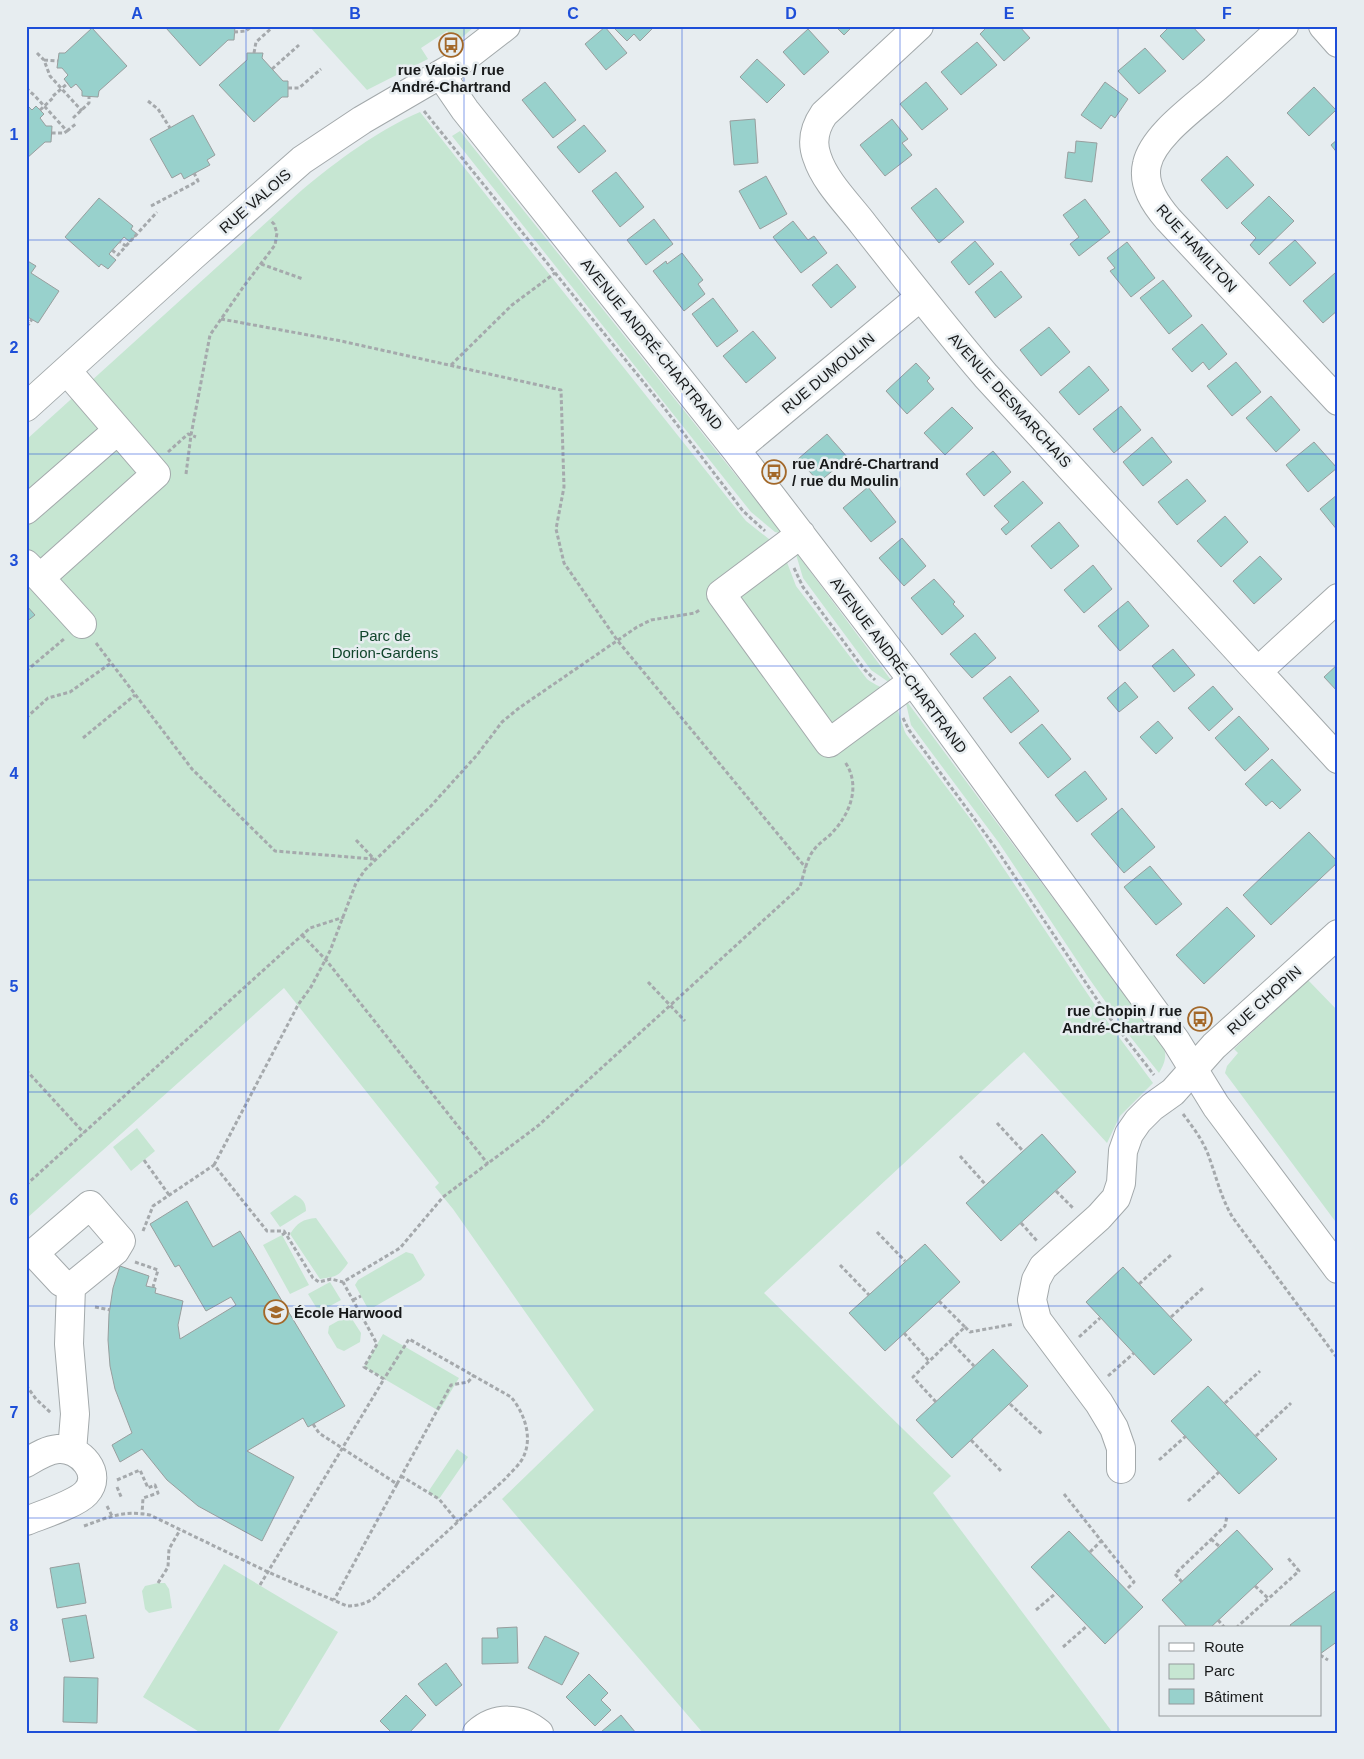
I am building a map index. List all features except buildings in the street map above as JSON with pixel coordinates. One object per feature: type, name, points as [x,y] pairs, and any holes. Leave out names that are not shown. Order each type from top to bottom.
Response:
[{"type":"street","name":"RUE VALOIS","points":[[26,407],[302,160],[362,120],[441,75],[468,57],[506,26]]},
{"type":"street","name":"AVENUE DESMARCHAIS","points":[[919,26],[824,114],[816,129],[814,146],[818,162],[832,184],[920,297],[986,376],[1338,759]]},
{"type":"street","name":"RUE HAMILTON","points":[[1284,26],[1167,132],[1149,157],[1146,166],[1147,184],[1154,202],[1160,210],[1338,401]]},
{"type":"street","points":[[1323,26],[1338,42]]},
{"type":"street","name":"AVENUE ANDRÉ-CHARTRAND","points":[[441,75],[465,110],[736,450],[913,681],[1176,1041],[1216,1106],[1338,1269]]},
{"type":"street","name":"RUE DUMOULIN","points":[[736,450],[920,297]]},
{"type":"street","points":[[67,371],[156,474],[33,571],[82,624]]},
{"type":"street","points":[[26,510],[118,430]]},
{"type":"street","points":[[801,534],[722,594],[829,743],[913,681]]},
{"type":"street","points":[[1258,671],[1338,598]]},
{"type":"street","name":"RUE CHOPIN","points":[[1122,1469],[1121,1448],[1114,1428],[1099,1403],[1042,1328],[1034,1311],[1033,1292],[1036,1280],[1043,1267],[1105,1211],[1116,1198],[1121,1184],[1123,1151],[1133,1128],[1152,1107],[1173,1092],[1214,1046],[1338,934]]},
{"type":"street","points":[[72,1451],[75,1414],[69,1344],[79,1296]]},
{"type":"street","points":[[26,1463],[50,1450],[65,1449],[84,1458],[92,1480],[88,1492],[75,1501],[26,1521]]},
{"type":"street","points":[[476,1733],[485,1726],[502,1720],[522,1722],[531,1726],[539,1733]]},
{"type":"path","points":[[234,32],[246,31],[252,26]]},
{"type":"path","points":[[254,53],[256,42],[274,26]]},
{"type":"path","points":[[272,69],[299,45]]},
{"type":"path","points":[[37,53],[44,60],[50,76],[82,110]]},
{"type":"path","points":[[44,60],[58,61]]},
{"type":"path","points":[[288,88],[299,88],[321,69]]},
{"type":"path","points":[[40,110],[68,83]]},
{"type":"path","points":[[26,88],[68,131]]},
{"type":"path","points":[[73,118],[89,103],[90,97]]},
{"type":"path","points":[[148,101],[158,110],[170,128]]},
{"type":"path","name":"AVENUE ANDRÉ-CHARTRAND","points":[[424,110],[662,405],[743,510],[758,526],[772,536]]},
{"type":"path","points":[[52,133],[64,133],[77,123]]},
{"type":"path","points":[[151,206],[198,181],[194,173]]},
{"type":"path","points":[[112,250],[118,255],[156,212]]},
{"type":"path","points":[[186,474],[210,335],[275,246],[277,233],[274,224],[267,217]]},
{"type":"path","points":[[120,242],[126,246]]},
{"type":"path","points":[[261,264],[303,279]]},
{"type":"path","points":[[450,365],[512,305],[555,273]]},
{"type":"path","points":[[26,322],[29,324],[32,319]]},
{"type":"path","points":[[221,319],[341,341],[561,390],[564,488],[556,529],[564,562],[618,640],[806,869]]},
{"type":"path","points":[[164,456],[188,434],[193,436]]},
{"type":"path","name":"AVENUE ANDRÉ-CHARTRAND","points":[[794,565],[803,587],[864,669],[871,677],[880,682]]},
{"type":"path","points":[[146,1222],[153,1206],[214,1165],[298,1006],[326,960],[356,883],[374,859],[430,807],[477,755],[502,722],[519,708],[637,627],[651,620],[695,613]]},
{"type":"path","points":[[26,671],[82,624],[192,769],[275,851],[374,859]]},
{"type":"path","points":[[26,718],[48,698],[70,692],[111,663]]},
{"type":"path","points":[[83,738],[135,695]]},
{"type":"path","name":"AVENUE ANDRÉ-CHARTRAND","points":[[902,715],[909,730],[995,847],[1106,1013],[1156,1078]]},
{"type":"path","points":[[214,1165],[267,1231],[280,1229],[284,1231],[313,1278],[319,1282],[325,1283],[331,1279],[343,1282],[400,1248],[444,1197],[539,1125],[800,887],[812,851],[840,824],[852,800],[851,776],[844,760]]},
{"type":"path","points":[[356,840],[374,859]]},
{"type":"path","points":[[26,1185],[310,928],[344,916]]},
{"type":"path","points":[[302,935],[326,960],[488,1164]]},
{"type":"path","points":[[648,982],[685,1021]]},
{"type":"path","points":[[26,1070],[84,1133]]},
{"type":"path","points":[[1183,1114],[1205,1146],[1218,1187],[1233,1218],[1338,1359]]},
{"type":"path","points":[[997,1123],[1022,1151]]},
{"type":"path","points":[[960,1156],[986,1185]]},
{"type":"path","points":[[144,1160],[169,1195]]},
{"type":"path","points":[[1056,1191],[1075,1209]]},
{"type":"path","points":[[1021,1223],[1038,1243]]},
{"type":"path","points":[[877,1232],[906,1261]]},
{"type":"path","points":[[1139,1284],[1172,1254]]},
{"type":"path","points":[[132,1261],[158,1270],[153,1287]]},
{"type":"path","points":[[840,1265],[869,1295]]},
{"type":"path","points":[[343,1282],[377,1344],[364,1367],[384,1378]]},
{"type":"path","points":[[1171,1317],[1203,1288]]},
{"type":"path","points":[[79,1296],[110,1310]]},
{"type":"path","points":[[353,1300],[361,1296]]},
{"type":"path","points":[[939,1300],[970,1332],[1015,1324]]},
{"type":"path","points":[[352,1319],[361,1314]]},
{"type":"path","points":[[1075,1341],[1100,1318]]},
{"type":"path","points":[[936,1402],[913,1377],[965,1327]]},
{"type":"path","points":[[904,1333],[929,1361]]},
{"type":"path","points":[[77,1529],[112,1516],[134,1512],[150,1515],[268,1572],[347,1606],[364,1604],[373,1599],[458,1522],[518,1464],[525,1454],[526,1443],[523,1416],[519,1406],[506,1393],[409,1339],[384,1378],[268,1572],[260,1585]]},
{"type":"path","points":[[950,1341],[974,1366]]},
{"type":"path","points":[[1104,1380],[1134,1353]]},
{"type":"path","points":[[1225,1403],[1260,1371]]},
{"type":"path","points":[[334,1600],[451,1385],[468,1382],[474,1375]]},
{"type":"path","points":[[26,1385],[36,1400],[44,1406]]},
{"type":"path","points":[[1256,1436],[1291,1403]]},
{"type":"path","points":[[1010,1404],[1042,1434]]},
{"type":"path","points":[[313,1424],[319,1433],[397,1484]]},
{"type":"path","points":[[1159,1460],[1186,1436]]},
{"type":"path","points":[[971,1440],[1002,1472]]},
{"type":"path","points":[[122,1499],[114,1481],[140,1470],[148,1488],[155,1485],[158,1493],[143,1498],[142,1514]]},
{"type":"path","points":[[1188,1501],[1219,1472]]},
{"type":"path","points":[[401,1476],[439,1499],[458,1522]]},
{"type":"path","points":[[1064,1494],[1134,1582],[1126,1590]]},
{"type":"path","points":[[104,1502],[112,1516]]},
{"type":"path","points":[[1182,1582],[1175,1574],[1225,1526],[1227,1516]]},
{"type":"path","points":[[158,1583],[168,1566],[169,1549],[180,1530]]},
{"type":"path","points":[[1211,1539],[1220,1546]]},
{"type":"path","points":[[1090,1552],[1102,1540]]},
{"type":"path","points":[[1238,1626],[1299,1571],[1288,1558]]},
{"type":"path","points":[[1256,1586],[1268,1598]]},
{"type":"path","points":[[1036,1610],[1056,1593]]},
{"type":"path","points":[[1218,1620],[1223,1626]]},
{"type":"path","points":[[1063,1647],[1087,1626]]},
{"type":"path","points":[[1322,1656],[1328,1660]]},
{"type":"green space","points":[[309,26],[475,26],[457,42],[447,31],[421,48],[428,59],[367,90]]},
{"type":"green space","name":"Parc de Dorion-Gardens","points":[[420,112],[746,521],[774,543],[785,557],[796,586],[867,679],[889,693],[906,734],[972,821],[1093,1002],[1153,1083],[1120,1116],[1107,1143],[1024,1052],[764,1293],[951,1476],[933,1493],[1113,1733],[703,1733],[502,1499],[594,1410],[453,1209],[435,1187],[439,1183],[284,988],[26,1219],[26,440],[302,190],[358,147],[404,119]]},
{"type":"green space","points":[[460,131],[783,534],[775,532],[751,512],[452,136]]},
{"type":"green space","points":[[795,551],[894,684],[871,670],[803,578]]},
{"type":"green space","points":[[905,699],[1164,1048],[1164,1061],[1159,1073],[1129,1035],[1088,977],[999,843],[911,725]]},
{"type":"green space","points":[[1308,980],[1338,1011],[1338,1225],[1225,1073],[1227,1066],[1238,1053],[1234,1049]]},
{"type":"green space","points":[[137,1128],[155,1151],[131,1171],[113,1147]]},
{"type":"green space","points":[[295,1195],[304,1202],[306,1211],[280,1227],[270,1213]]},
{"type":"green space","points":[[316,1218],[348,1263],[337,1275],[320,1279],[290,1234],[301,1222]]},
{"type":"green space","points":[[282,1235],[309,1285],[290,1294],[263,1245]]},
{"type":"green space","points":[[406,1252],[413,1254],[425,1275],[421,1280],[374,1307],[367,1307],[355,1285],[358,1280]]},
{"type":"green space","points":[[330,1282],[341,1300],[319,1312],[308,1294]]},
{"type":"green space","points":[[345,1317],[352,1319],[361,1333],[360,1342],[344,1351],[337,1348],[328,1333],[329,1326]]},
{"type":"green space","points":[[383,1334],[459,1378],[439,1411],[364,1367]]},
{"type":"green space","points":[[457,1449],[468,1457],[439,1499],[428,1492]]},
{"type":"green space","points":[[224,1564],[338,1632],[277,1733],[201,1733],[143,1697]]},
{"type":"green space","points":[[165,1583],[169,1589],[172,1608],[149,1613],[145,1609],[142,1591],[145,1586]]},
{"type":"place","name":"rue Valois / rue André-Chartrand","points":[[451,45]]},
{"type":"place","name":"rue André-Chartrand / rue du Moulin","points":[[774,472]]},
{"type":"place","name":"rue Chopin / rue André-Chartrand","points":[[1200,1019]]},
{"type":"place","name":"École Harwood","points":[[276,1312]]}]
